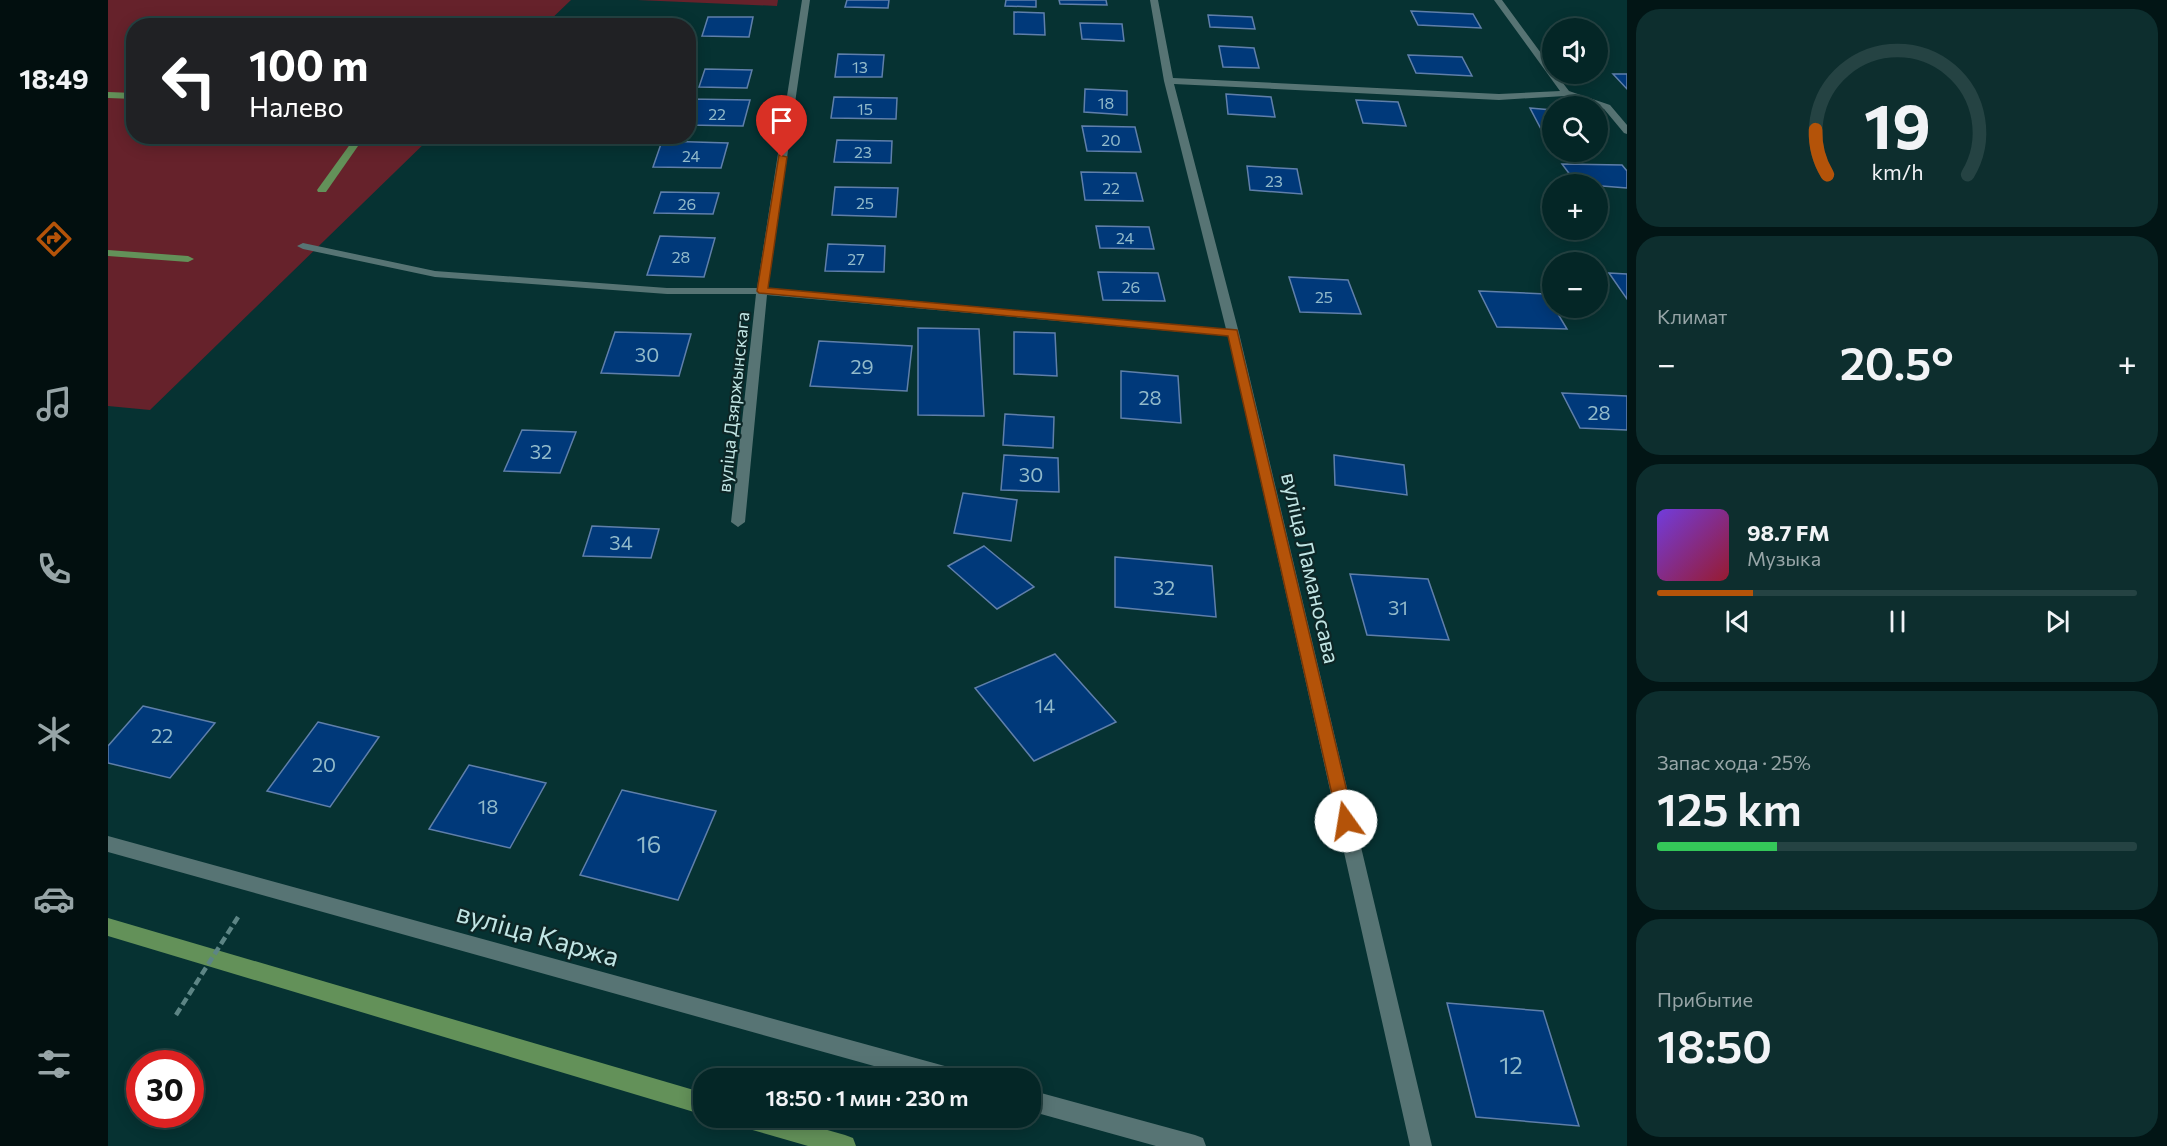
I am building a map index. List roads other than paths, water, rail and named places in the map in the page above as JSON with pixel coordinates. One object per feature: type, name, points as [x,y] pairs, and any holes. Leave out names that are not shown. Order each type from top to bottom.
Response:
[{"type":"street","name":"вуліца Дзяржынскага","points":[[738,522],[762,291],[806,0]]},
{"type":"street","name":"вуліца Ламаносава","points":[[1154,0],[1168,81],[1233,333],[1421,1146]]},
{"type":"street","points":[[1498,0],[1566,93]]},
{"type":"street","points":[[1168,81],[1498,97],[1566,93],[1607,107],[1627,131]]},
{"type":"street","points":[[303,246],[435,274],[667,291],[762,291],[1233,333]]},
{"type":"street","name":"вуліца Каржа","points":[[108,844],[916,1068]]},
{"type":"street","points":[[1041,1103],[1195,1146]]},
{"type":"waterway","points":[[108,95],[126,96]]},
{"type":"waterway","points":[[322,190],[355,144]]},
{"type":"waterway","points":[[108,253],[188,259]]},
{"type":"waterway","points":[[108,927],[693,1101]]},
{"type":"waterway","points":[[783,1128],[845,1146]]}]
